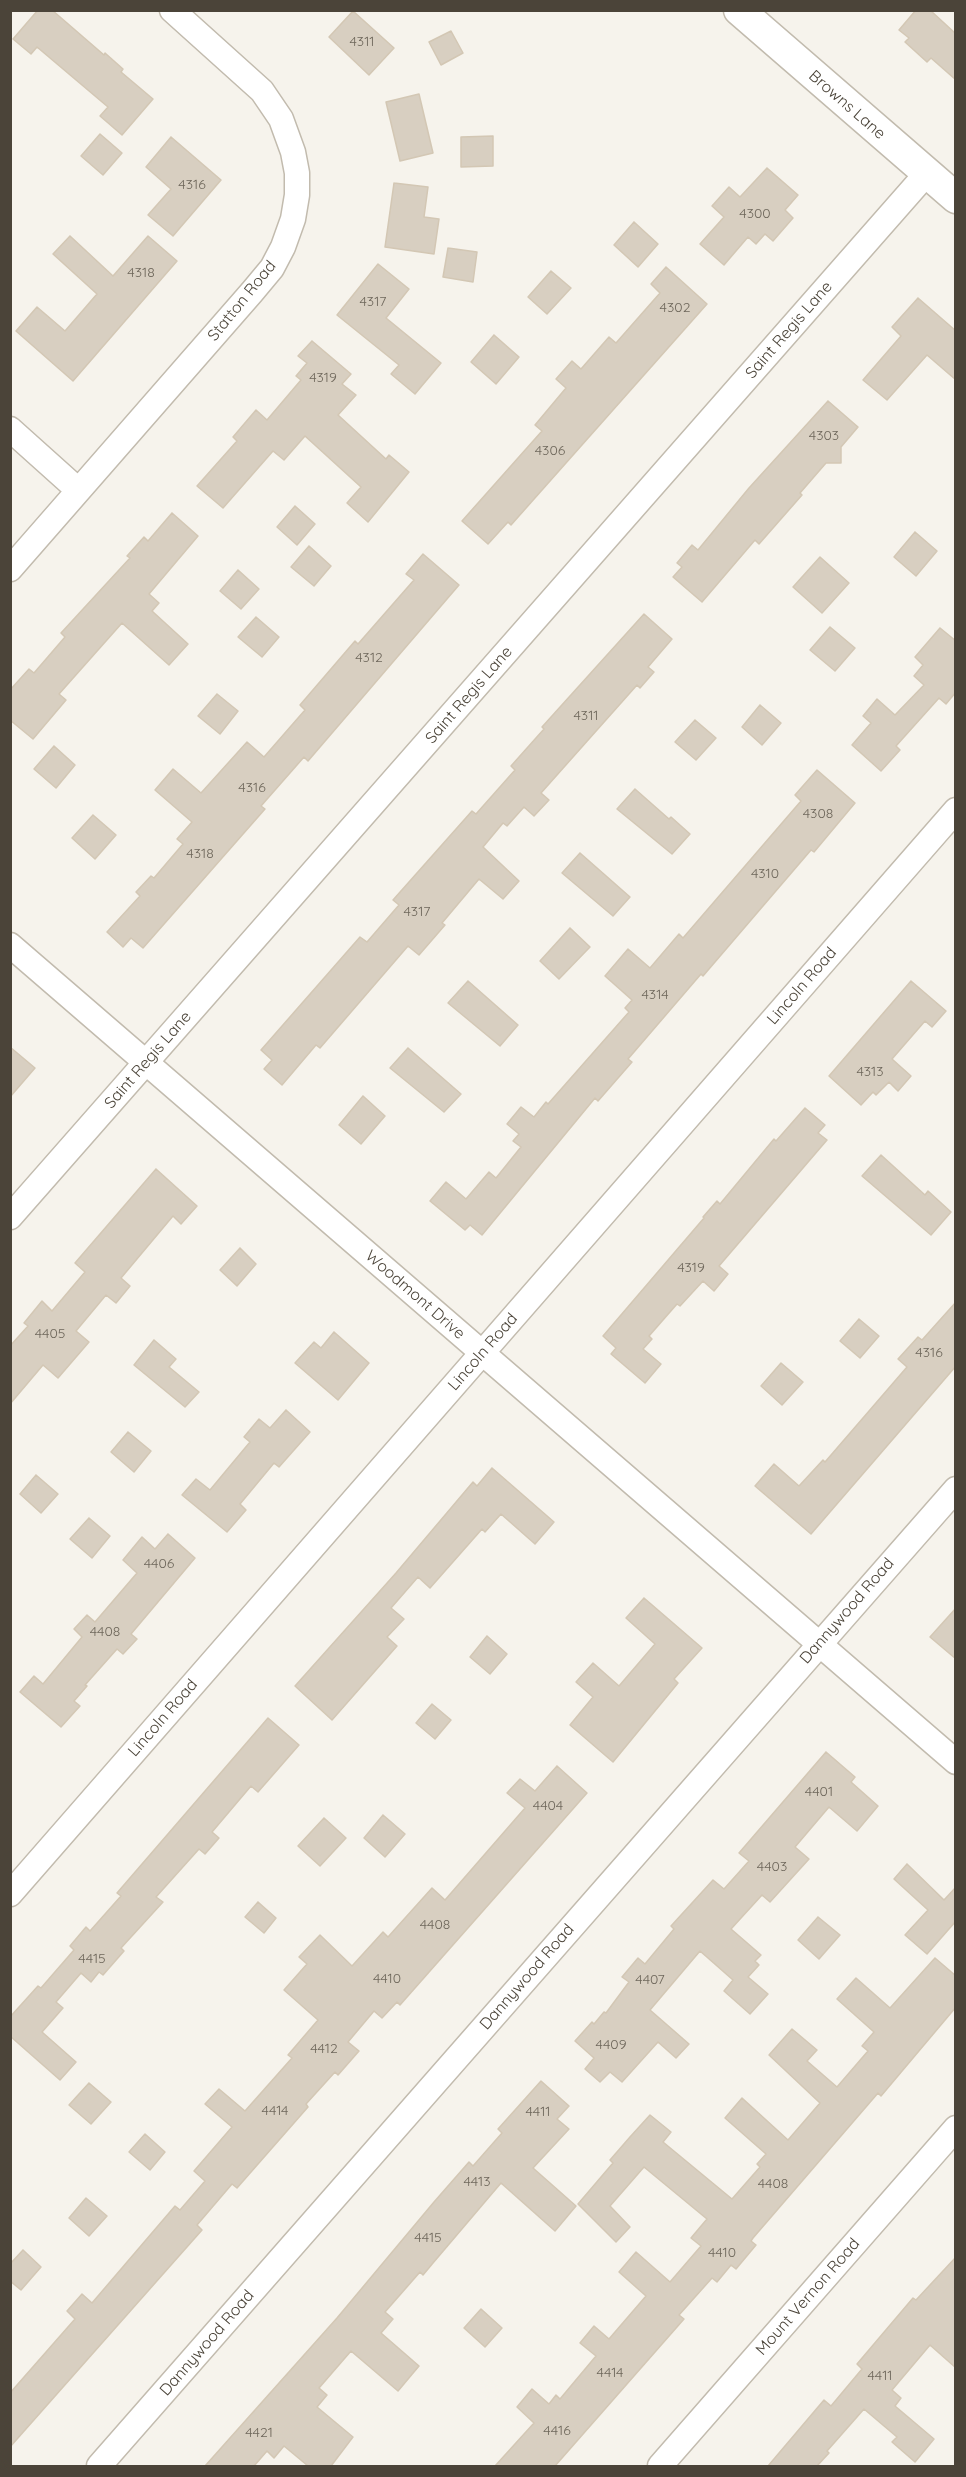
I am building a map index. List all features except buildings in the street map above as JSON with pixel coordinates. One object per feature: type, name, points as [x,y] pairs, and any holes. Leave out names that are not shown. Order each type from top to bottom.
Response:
[{"type":"street","name":"Statton Road","points":[[10,569],[272,268],[283,247],[293,219],[297,195],[297,173],[293,152],[281,119],[262,91],[172,10]]},
{"type":"street","name":"Browns Lane","points":[[739,10],[956,198]]},
{"type":"street","name":"Saint Regis Lane","points":[[10,1217],[927,173]]},
{"type":"street","points":[[10,429],[78,490]]},
{"type":"street","name":"Lincoln Road","points":[[10,1893],[956,810]]},
{"type":"street","name":"Woodmont Drive","points":[[10,945],[956,1762]]},
{"type":"street","name":"Dannywood Road","points":[[99,2466],[956,1489]]},
{"type":"street","name":"Mount Vernon Road","points":[[660,2466],[956,2128]]}]
